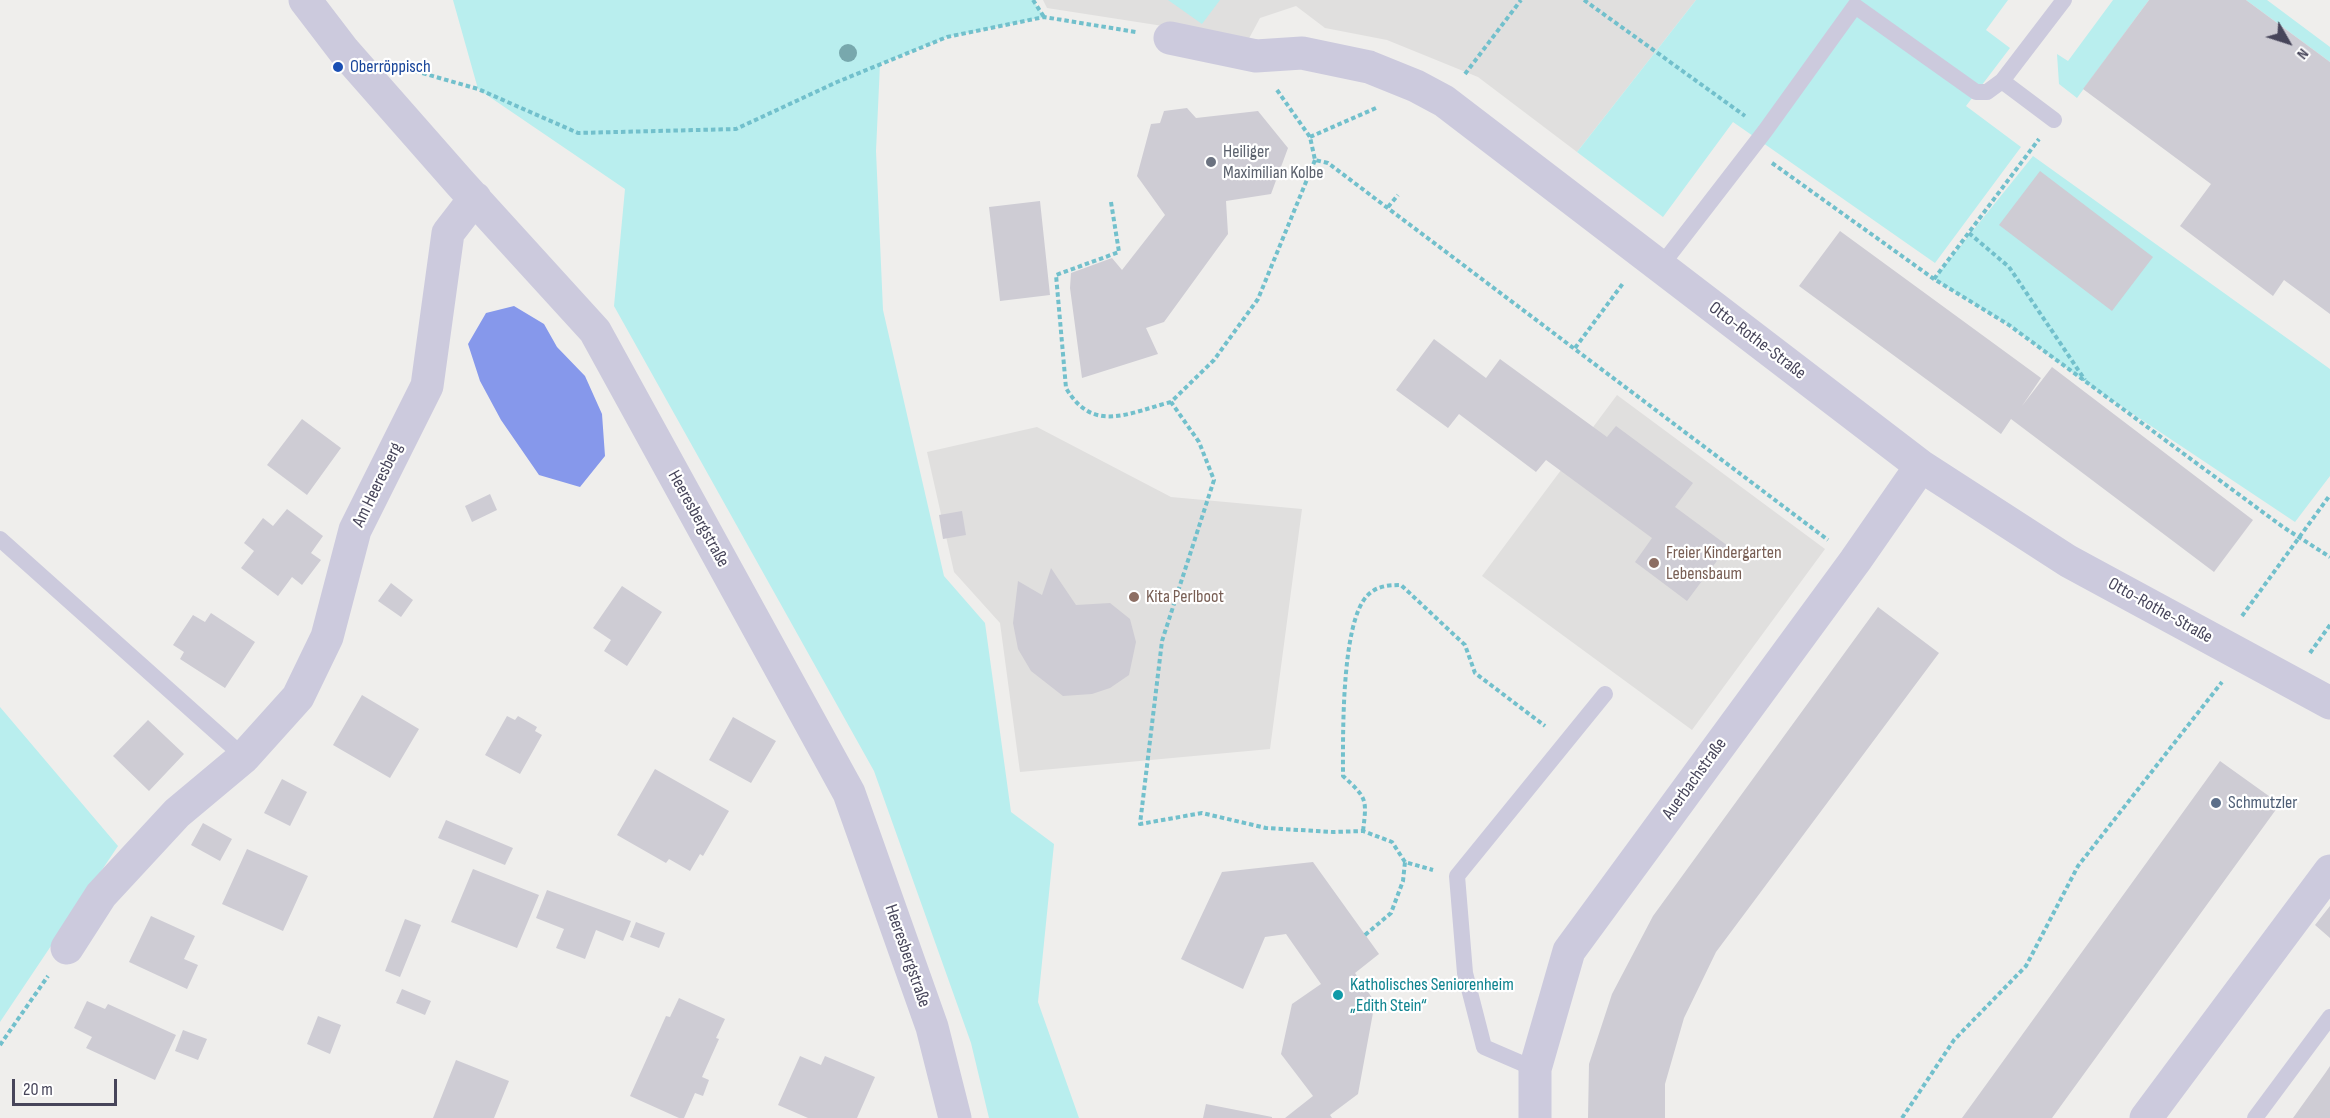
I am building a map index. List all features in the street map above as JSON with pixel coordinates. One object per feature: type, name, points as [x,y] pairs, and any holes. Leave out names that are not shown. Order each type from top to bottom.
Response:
[{"type":"street","name":"Heeresbergstraße","points":[[305,0],[345,51],[595,331],[849,793],[932,1027],[955,1118]]},
{"type":"street","name":"Otto-Rothe-Straße","points":[[1170,38],[1256,56],[1302,53],[1369,67],[1416,86],[1444,101],[1921,466],[2068,561],[2330,703]]},
{"type":"street","name":"Am Heeresberg","points":[[67,948],[101,895],[177,813],[244,757],[298,697],[327,637],[355,530],[427,386],[448,233],[475,198]]},
{"type":"street","name":"Auerbachstraße","points":[[1535,1118],[1535,1069],[1569,951],[1855,561],[1921,466]]},
{"type":"street","points":[[2146,1118],[2330,871]]},
{"type":"lane","points":[[1660,267],[1765,131],[1855,6],[1976,92],[1987,92],[2002,81],[2064,0]]},
{"type":"lane","points":[[2002,81],[2054,120]]},
{"type":"lane","points":[[0,539],[244,757]]},
{"type":"lane","points":[[1535,1069],[1484,1047],[1465,973],[1457,876],[1605,694]]},
{"type":"lane","points":[[2255,1118],[2330,1017]]},
{"type":"path","points":[[1033,0],[1044,17]]},
{"type":"path","points":[[1444,101],[1521,0]]},
{"type":"path","points":[[1584,0],[1765,131]]},
{"type":"path","points":[[400,67],[478,89],[578,133],[736,129],[837,82],[947,37],[1044,17],[1170,38]]},
{"type":"path","points":[[1111,202],[1119,252],[1056,274],[1066,388],[1074,402],[1091,414],[1110,417],[1171,402],[1214,360],[1258,299],[1315,160],[1310,137],[1298,123],[1256,56]]},
{"type":"path","points":[[1310,137],[1379,106]]},
{"type":"path","points":[[1934,279],[2054,120]]},
{"type":"path","points":[[1752,148],[1934,279],[2009,325],[2299,537],[2330,557]]},
{"type":"path","points":[[1315,160],[1328,163],[1388,207],[1855,561]]},
{"type":"path","points":[[1388,207],[1398,195]]},
{"type":"path","points":[[1970,233],[2009,267],[2088,384]]},
{"type":"path","points":[[1575,348],[1625,281]]},
{"type":"path","points":[[1171,402],[1199,442],[1214,480],[1162,640],[1140,824],[1202,813],[1266,828],[1333,832],[1363,831],[1392,842],[1404,862],[1403,881],[1391,914],[1365,935]]},
{"type":"path","points":[[1902,1118],[1954,1040],[2026,966],[2078,866],[2232,650],[2299,537],[2330,495]]},
{"type":"path","points":[[1363,831],[1366,803],[1358,789],[1343,776],[1344,695],[1353,624],[1366,596],[1383,585],[1401,585],[1465,645],[1474,673],[1565,742]]},
{"type":"path","points":[[1404,862],[1457,876]]},
{"type":"path","points":[[0,1045],[67,948]]},
{"type":"shaded area","points":[[453,0],[1033,0],[1044,17],[947,37],[880,64],[876,151],[883,310],[944,576],[985,623],[1011,812],[1054,844],[1038,1002],[1079,1118],[989,1118],[971,1043],[874,771],[614,306],[625,189],[478,89]]},
{"type":"shaded area","points":[[1043,0],[1696,0],[1577,152],[1478,77],[1387,40],[1325,28],[1296,6],[1260,18],[1246,44],[1163,26],[1047,8]]},
{"type":"shaded area","points":[[1168,0],[1220,0],[1202,24]]},
{"type":"shaded area","points":[[1696,0],[2008,0],[1986,30],[2010,48],[1966,106],[2021,147],[1935,263],[1733,122],[1663,217],[1577,152]]},
{"type":"shaded area","points":[[2113,0],[2149,0],[2077,98],[2059,84],[2057,54],[2068,61]]},
{"type":"shaded area","points":[[2246,0],[2267,0],[2330,47],[2330,62]]},
{"type":"shaded area","points":[[2033,156],[2330,369],[2330,476],[2295,522],[2088,384],[2009,325],[1934,279]]},
{"type":"shaded area","name":"Freier Kindergarten Lebensbaum","points":[[1617,395],[1825,549],[1692,730],[1482,576]]},
{"type":"shaded area","name":"Kita Perlboot","points":[[1037,427],[1171,497],[1302,509],[1270,749],[1020,772],[1000,623],[954,572],[927,452]]},
{"type":"shaded area","points":[[0,707],[118,846],[0,1022]]},
{"type":"water","points":[[514,306],[544,324],[557,347],[585,376],[602,414],[605,456],[580,487],[539,475],[501,420],[480,381],[468,344],[486,313]]},
{"type":"building","points":[[2149,0],[2246,0],[2330,62],[2330,314],[2284,280],[2273,296],[2180,226],[2211,184],[2083,89]]},
{"type":"building","points":[[1187,108],[1196,118],[1258,111],[1288,148],[1271,194],[1226,201],[1228,234],[1164,322],[1146,328],[1158,354],[1082,378],[1070,288],[1071,273],[1112,258],[1122,270],[1165,215],[1137,176],[1151,124],[1160,123],[1164,111]]},
{"type":"building","points":[[2040,171],[2153,257],[2112,311],[1999,225]]},
{"type":"building","points":[[1040,201],[1050,295],[1000,301],[989,207]]},
{"type":"building","points":[[1840,231],[2041,378],[2022,406],[2052,367],[2253,520],[2214,572],[2011,419],[2001,434],[1799,286]]},
{"type":"building","points":[[1434,339],[1486,378],[1500,359],[1607,437],[1616,426],[1693,483],[1675,507],[1728,546],[1687,601],[1635,562],[1652,538],[1546,460],[1536,472],[1459,414],[1448,428],[1396,390]]},
{"type":"building","points":[[302,419],[341,448],[307,495],[267,465]]},
{"type":"building","points":[[490,494],[497,510],[472,522],[465,506]]},
{"type":"building","points":[[287,509],[323,536],[311,553],[321,560],[302,585],[292,577],[278,596],[241,568],[254,551],[244,543],[263,518],[273,526]]},
{"type":"building","points":[[962,511],[966,535],[943,539],[939,515]]},
{"type":"building","points":[[1051,568],[1076,605],[1110,603],[1130,619],[1136,642],[1129,675],[1110,688],[1092,694],[1063,696],[1031,671],[1018,649],[1013,623],[1018,581],[1042,595]]},
{"type":"building","points":[[391,583],[413,600],[401,617],[378,601]]},
{"type":"building","points":[[622,586],[662,612],[627,666],[604,651],[611,640],[593,628]]},
{"type":"building","points":[[1878,607],[1939,653],[1716,952],[1684,1018],[1665,1084],[1665,1118],[1588,1118],[1589,1064],[1612,994],[1653,916]]},
{"type":"building","points":[[211,613],[255,642],[225,688],[180,659],[184,652],[173,645],[193,615],[205,622]]},
{"type":"building","points":[[362,695],[419,729],[390,778],[333,745]]},
{"type":"building","points":[[507,716],[515,720],[518,716],[537,727],[535,731],[542,735],[520,774],[485,755]]},
{"type":"building","points":[[733,717],[776,741],[751,783],[709,760]]},
{"type":"building","points":[[148,720],[184,754],[149,791],[113,756]]},
{"type":"building","points":[[2220,761],[2280,804],[2052,1118],[1962,1118]]},
{"type":"building","points":[[655,769],[729,811],[703,856],[700,854],[690,871],[669,859],[666,863],[617,835]]},
{"type":"building","points":[[282,779],[307,792],[290,826],[264,813]]},
{"type":"building","points":[[446,820],[513,848],[505,865],[438,838]]},
{"type":"building","points":[[203,823],[232,839],[220,861],[191,845]]},
{"type":"building","points":[[247,849],[308,876],[283,931],[222,904]]},
{"type":"building","name":"Katholisches Seniorenheim „Edith Stein“","points":[[1313,862],[1379,954],[1355,973],[1375,1002],[1358,1094],[1330,1115],[1332,1118],[1285,1118],[1313,1096],[1281,1054],[1292,1004],[1321,984],[1286,934],[1265,937],[1243,989],[1181,959],[1222,872]]},
{"type":"building","points":[[473,869],[539,895],[517,948],[451,922]]},
{"type":"building","points":[[547,890],[631,921],[623,941],[596,930],[585,959],[556,948],[564,929],[536,918]]},
{"type":"building","points":[[2330,906],[2330,938],[2315,925]]},
{"type":"building","points":[[151,916],[195,936],[184,959],[198,965],[187,989],[129,962]]},
{"type":"building","points":[[405,919],[421,925],[400,977],[385,971]]},
{"type":"building","points":[[636,922],[665,933],[659,948],[630,937]]},
{"type":"building","points":[[402,989],[431,1001],[425,1015],[396,1003]]},
{"type":"building","points":[[679,998],[725,1019],[702,1077],[709,1080],[703,1096],[695,1093],[684,1118],[679,1118],[630,1096],[666,1016],[670,1017]]},
{"type":"building","points":[[87,1001],[105,1009],[108,1004],[176,1035],[155,1080],[86,1048],[92,1037],[74,1028]]},
{"type":"building","points":[[318,1016],[341,1025],[330,1054],[307,1044]]},
{"type":"building","points":[[183,1030],[207,1039],[198,1060],[175,1051]]},
{"type":"building","points":[[800,1056],[821,1065],[825,1056],[875,1077],[857,1118],[808,1118],[778,1105]]},
{"type":"building","points":[[456,1060],[509,1081],[494,1118],[433,1118]]},
{"type":"building","points":[[2330,1066],[2330,1118],[2293,1118],[2326,1072]]},
{"type":"building","points":[[1206,1104],[1272,1117],[1272,1118],[1203,1118]]},
{"type":"place","name":"Oberröppisch","points":[[338,67]]},
{"type":"place","name":"Heiliger Maximilian Kolbe","points":[[1211,162]]},
{"type":"place","name":"Freier Kindergarten Lebensbaum","points":[[1654,563]]},
{"type":"place","name":"Kita Perlboot","points":[[1134,597]]},
{"type":"place","name":"Schmutzler","points":[[2216,803]]},
{"type":"place","name":"Katholisches Seniorenheim „Edith Stein“","points":[[1338,995]]}]
